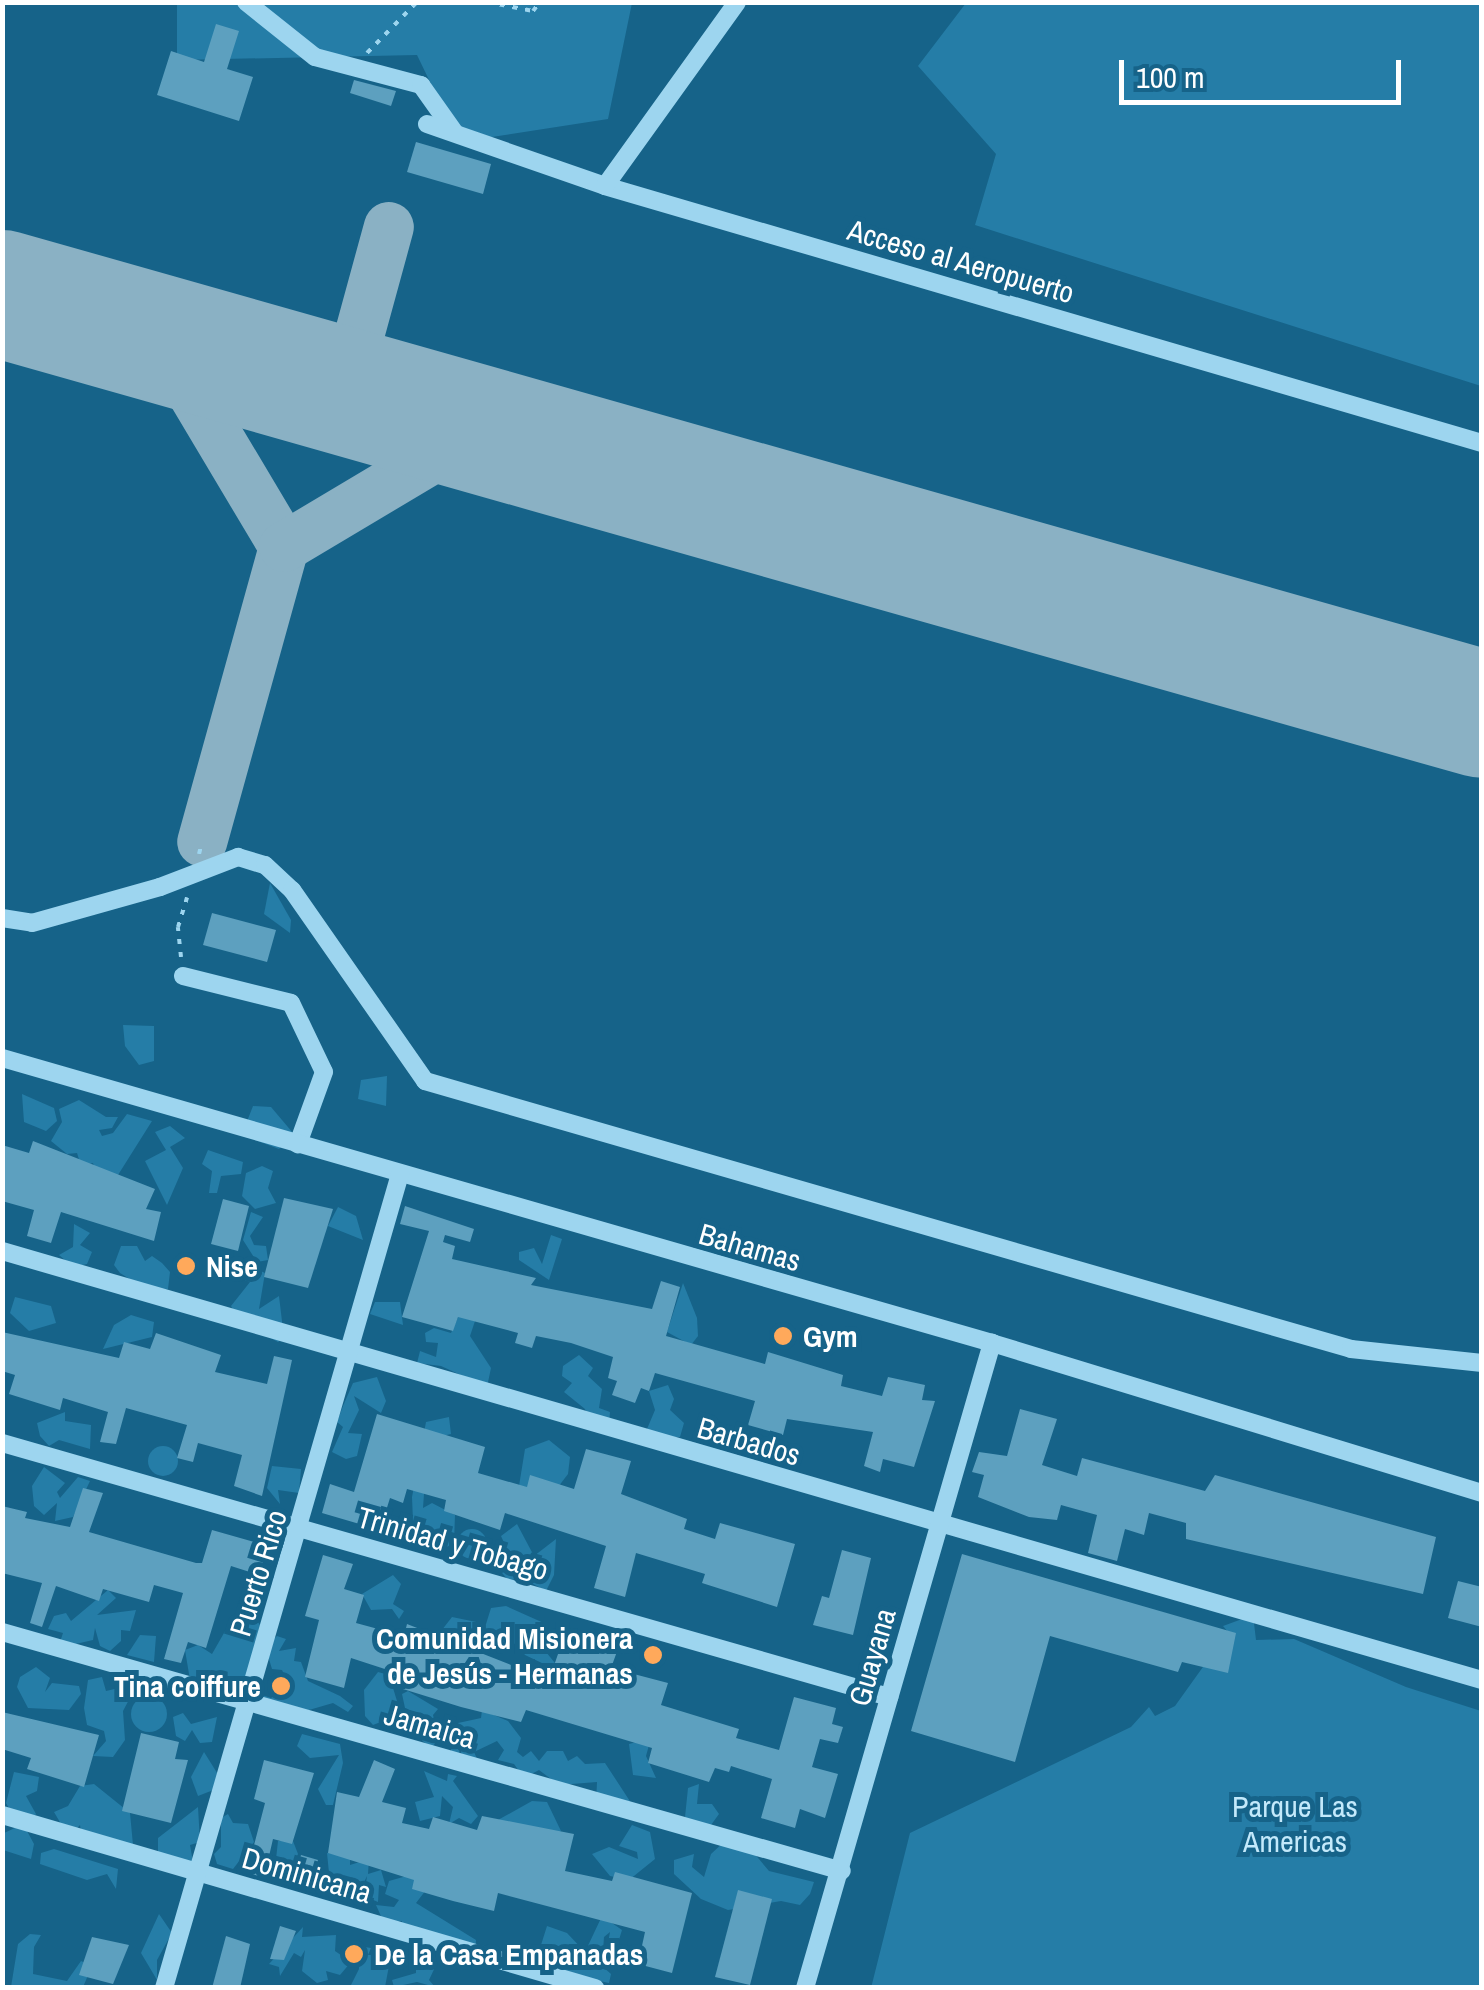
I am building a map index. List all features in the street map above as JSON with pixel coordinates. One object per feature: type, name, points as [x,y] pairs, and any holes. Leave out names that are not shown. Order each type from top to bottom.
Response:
[{"type":"street","points":[[246,2],[314,57],[421,85],[455,134]]},
{"type":"street","points":[[605,186],[736,2]]},
{"type":"street","name":"Acceso al Aeropuerto","points":[[427,124],[605,186],[1482,442]]},
{"type":"street","points":[[2,918],[32,922],[238,857],[265,865],[292,890],[425,1082],[1351,1349],[1482,1364]]},
{"type":"street","points":[[183,976],[291,1003],[324,1072],[298,1144]]},
{"type":"street","name":"Bahamas","points":[[2,1058],[992,1343],[1482,1493]]},
{"type":"street","name":"Puerto Rico","points":[[164,1988],[194,1871],[301,1528],[346,1352],[400,1174]]},
{"type":"street","name":"Barbados","points":[[2,1251],[1482,1680]]},
{"type":"street","name":"Guayana","points":[[806,1988],[992,1343]]},
{"type":"street","name":"Trinidad y Tobago","points":[[2,1443],[889,1697]]},
{"type":"street","name":"Jamaica","points":[[2,1632],[842,1871]]},
{"type":"street","name":"Dominicana","points":[[2,1815],[596,1988]]},
{"type":"path","points":[[354,68],[417,2]]},
{"type":"path","points":[[487,2],[533,12],[540,2]]},
{"type":"path","points":[[183,976],[178,927],[202,842]]},
{"type":"green space","points":[[177,3],[632,3],[608,119],[459,142],[417,55],[177,60]]},
{"type":"green space","points":[[966,3],[1481,3],[1481,386],[975,225],[996,154],[918,66]]},
{"type":"green space","points":[[270,883],[291,920],[290,933],[264,914]]},
{"type":"green space","points":[[123,1025],[154,1026],[154,1061],[139,1065],[125,1046]]},
{"type":"green space","points":[[387,1076],[386,1106],[358,1099],[361,1080]]},
{"type":"green space","points":[[22,1094],[54,1108],[57,1121],[46,1131],[24,1122]]},
{"type":"green space","points":[[79,1100],[106,1117],[118,1117],[112,1128],[99,1130],[102,1136],[113,1133],[127,1114],[152,1121],[118,1175],[95,1171],[93,1163],[81,1166],[77,1153],[67,1154],[51,1141],[62,1122],[59,1109]]},
{"type":"green space","points":[[253,1106],[271,1107],[293,1133],[279,1149],[255,1140],[246,1124]]},
{"type":"green space","points":[[170,1126],[185,1138],[170,1147],[183,1168],[167,1205],[145,1161],[166,1150],[155,1132]]},
{"type":"green space","points":[[208,1150],[243,1162],[241,1174],[221,1176],[217,1193],[209,1193],[212,1171],[202,1164]]},
{"type":"green space","points":[[262,1166],[273,1171],[268,1188],[276,1203],[255,1209],[242,1196],[246,1173]]},
{"type":"green space","points":[[338,1207],[356,1216],[363,1240],[328,1226]]},
{"type":"green space","points":[[251,1212],[263,1217],[250,1236],[254,1245],[266,1246],[268,1260],[257,1262],[243,1240]]},
{"type":"green space","points":[[74,1224],[90,1233],[80,1245],[92,1252],[87,1264],[73,1267],[59,1255],[73,1247]]},
{"type":"green space","points":[[551,1235],[562,1239],[549,1280],[519,1260],[519,1252],[534,1248],[542,1264]]},
{"type":"green space","points":[[121,1246],[137,1246],[145,1261],[152,1256],[162,1263],[170,1272],[168,1289],[144,1288],[120,1273],[114,1265]]},
{"type":"green space","points":[[248,1265],[265,1273],[259,1309],[279,1296],[284,1338],[278,1342],[238,1320],[231,1306],[250,1282],[242,1279]]},
{"type":"green space","points":[[683,1283],[697,1318],[698,1336],[691,1345],[667,1332]]},
{"type":"green space","points":[[15,1297],[51,1306],[56,1323],[29,1331],[10,1313]]},
{"type":"green space","points":[[375,1302],[400,1302],[403,1325],[370,1314]]},
{"type":"green space","points":[[131,1315],[154,1322],[152,1337],[103,1349],[114,1325]]},
{"type":"green space","points":[[459,1315],[475,1321],[470,1336],[491,1368],[487,1387],[441,1366],[417,1363],[420,1351],[436,1357],[438,1343],[426,1342],[425,1333],[434,1328],[451,1333]]},
{"type":"green space","points":[[579,1355],[593,1368],[588,1376],[602,1389],[599,1408],[610,1412],[609,1424],[589,1422],[585,1409],[564,1392],[572,1383],[562,1376],[563,1366]]},
{"type":"green space","points":[[377,1377],[386,1401],[381,1413],[354,1396],[359,1410],[348,1433],[362,1434],[357,1456],[346,1459],[332,1452],[343,1427],[337,1422],[343,1406],[353,1383]]},
{"type":"green space","points":[[668,1385],[674,1399],[670,1410],[684,1423],[680,1437],[655,1437],[647,1429],[655,1410],[649,1391]]},
{"type":"green space","points":[[65,1412],[65,1421],[91,1425],[90,1449],[59,1440],[49,1446],[40,1436],[37,1423]]},
{"type":"green space","points":[[449,1417],[451,1434],[438,1437],[424,1494],[423,1508],[432,1503],[455,1515],[454,1543],[436,1553],[414,1546],[412,1497],[426,1422]]},
{"type":"green space","points":[[549,1440],[570,1457],[568,1474],[555,1491],[519,1486],[525,1449]]},
{"type":"green space","points":[[163,1446],[174,1450],[178,1461],[174,1472],[163,1476],[152,1472],[148,1461],[152,1450]]},
{"type":"green space","points":[[272,1466],[301,1469],[299,1493],[278,1490],[280,1504],[267,1488]]},
{"type":"green space","points":[[44,1467],[65,1483],[57,1492],[60,1498],[78,1477],[90,1481],[73,1517],[55,1521],[57,1503],[44,1515],[34,1506],[32,1486]]},
{"type":"green space","points":[[517,1524],[534,1556],[556,1539],[554,1575],[546,1591],[524,1579],[508,1580],[492,1561],[506,1547],[501,1536]]},
{"type":"green space","points":[[472,1529],[483,1533],[487,1544],[483,1555],[472,1559],[461,1555],[457,1544],[461,1533]]},
{"type":"green space","points":[[393,1575],[401,1584],[393,1604],[404,1611],[399,1619],[392,1609],[371,1610],[362,1594]]},
{"type":"green space","points":[[108,1590],[116,1598],[97,1615],[136,1610],[130,1631],[121,1630],[121,1641],[110,1651],[100,1646],[95,1628],[93,1640],[58,1648],[63,1633],[48,1629],[54,1616],[66,1613],[71,1621]]},
{"type":"green space","points":[[506,1606],[546,1624],[542,1647],[563,1673],[525,1655],[516,1643],[508,1647],[488,1628],[492,1641],[485,1648],[463,1642],[457,1632],[438,1635],[452,1617],[486,1624],[491,1608]]},
{"type":"green space","name":"Parque Las Americas","points":[[1253,1615],[1256,1640],[1294,1639],[1406,1687],[1481,1711],[1481,1987],[871,1988],[910,1833],[1131,1727],[1149,1707],[1155,1716],[1175,1706],[1228,1632],[1223,1626]]},
{"type":"green space","points":[[255,1618],[260,1625],[246,1685],[216,1693],[191,1686],[185,1650],[198,1645],[212,1654],[232,1619]]},
{"type":"green space","points":[[140,1635],[156,1636],[154,1662],[127,1655]]},
{"type":"green space","points":[[277,1636],[286,1639],[279,1651],[296,1648],[294,1661],[301,1662],[308,1681],[353,1706],[348,1712],[333,1703],[309,1710],[267,1708],[253,1692],[271,1698],[290,1687],[282,1670],[272,1669],[265,1646]]},
{"type":"green space","points":[[36,1667],[50,1678],[45,1692],[52,1683],[79,1686],[81,1694],[69,1710],[28,1708],[17,1687],[20,1677]]},
{"type":"green space","points":[[378,1672],[389,1675],[401,1714],[373,1725],[365,1716],[364,1690]]},
{"type":"green space","points":[[102,1677],[106,1691],[123,1687],[131,1696],[123,1711],[125,1740],[113,1757],[93,1756],[106,1741],[104,1731],[87,1725],[84,1708],[88,1680]]},
{"type":"green space","points":[[408,1691],[438,1709],[433,1715],[439,1739],[431,1748],[404,1725],[417,1715],[405,1708],[402,1694]]},
{"type":"green space","points":[[149,1696],[161,1702],[167,1714],[161,1726],[149,1732],[137,1726],[131,1714],[137,1702]]},
{"type":"green space","points":[[482,1710],[508,1721],[521,1738],[517,1752],[523,1757],[531,1751],[539,1761],[547,1751],[563,1751],[568,1761],[577,1756],[585,1764],[605,1763],[639,1815],[596,1803],[597,1782],[559,1785],[539,1770],[524,1778],[514,1764],[498,1760],[504,1750],[497,1741],[474,1752],[478,1761],[462,1757],[460,1746],[459,1755],[450,1754],[458,1723],[481,1718]]},
{"type":"green space","points":[[183,1713],[191,1724],[217,1717],[212,1742],[200,1743],[192,1730],[185,1741],[176,1736],[173,1717]]},
{"type":"green space","points":[[302,1734],[340,1744],[343,1763],[333,1805],[326,1805],[318,1789],[339,1755],[310,1758],[297,1746]]},
{"type":"green space","points":[[651,1738],[646,1756],[656,1778],[633,1775],[629,1744]]},
{"type":"green space","points":[[204,1752],[219,1776],[216,1789],[198,1796],[191,1777]]},
{"type":"green space","points":[[424,1771],[447,1781],[448,1774],[457,1776],[453,1781],[478,1816],[471,1824],[459,1818],[449,1824],[453,1807],[442,1796],[440,1816],[420,1821],[415,1802],[434,1797]]},
{"type":"green space","points":[[14,1772],[39,1777],[37,1791],[26,1796],[36,1814],[26,1829],[34,1844],[31,1859],[3,1850],[2,1834],[19,1826],[6,1803]]},
{"type":"green space","points":[[94,1784],[130,1813],[133,1845],[81,1832],[80,1825],[73,1833],[61,1824],[54,1812],[68,1806],[80,1786]]},
{"type":"green space","points":[[699,1784],[697,1804],[712,1804],[719,1814],[711,1825],[689,1825],[685,1817],[688,1788]]},
{"type":"green space","points":[[532,1801],[547,1802],[561,1831],[551,1838],[489,1825]]},
{"type":"green space","points":[[198,1807],[200,1842],[190,1845],[193,1862],[158,1858],[158,1838]]},
{"type":"green space","points":[[228,1814],[233,1823],[248,1824],[254,1842],[233,1869],[217,1864],[214,1854],[221,1847],[221,1818]]},
{"type":"green space","points":[[632,1825],[650,1832],[655,1859],[629,1880],[610,1876],[592,1854],[609,1847],[638,1859],[637,1852],[619,1846]]},
{"type":"green space","points":[[726,1840],[748,1846],[769,1871],[814,1882],[810,1894],[800,1905],[781,1901],[728,1910],[701,1899],[674,1874],[674,1860],[694,1854],[692,1867],[704,1877],[711,1854]]},
{"type":"green space","points":[[278,1841],[293,1841],[298,1854],[292,1868],[274,1877]]},
{"type":"green space","points":[[54,1849],[118,1869],[116,1889],[107,1874],[87,1880],[40,1864],[41,1853]]},
{"type":"green space","points":[[327,1853],[350,1854],[350,1865],[369,1859],[368,1874],[381,1870],[386,1887],[379,1885],[378,1902],[364,1896],[367,1876],[357,1897],[331,1893]]},
{"type":"green space","points":[[410,1875],[426,1890],[416,1903],[476,1940],[475,1955],[401,1927],[402,1921],[384,1923],[376,1905],[394,1907],[399,1900],[385,1894],[389,1881]]},
{"type":"green space","points":[[159,1914],[172,1933],[157,1960],[157,1980],[141,1953]]},
{"type":"green space","points":[[602,1916],[622,1930],[618,1943],[608,1943],[610,1932],[604,1937],[602,1966],[611,1974],[609,1983],[627,1987],[545,1969],[541,1945],[547,1926],[567,1933],[585,1952]]},
{"type":"green space","points":[[303,1927],[302,1937],[336,1935],[335,1951],[351,1962],[340,1975],[326,1971],[328,1980],[317,1983],[302,1971],[305,1950],[301,1957],[294,1953],[280,1976],[279,1967],[269,1964]]},
{"type":"green space","points":[[30,1934],[41,1935],[34,1947],[33,1974],[67,1981],[81,1961],[92,1966],[83,1987],[11,1987],[18,1944]]},
{"type":"green space","points":[[358,1946],[371,1948],[368,1955],[391,1955],[385,1987],[350,1987],[359,1969]]},
{"type":"green space","points":[[425,1955],[426,1966],[438,1961],[429,1980],[435,1987],[417,1982],[394,1987],[392,1980],[416,1973],[416,1958]]},
{"type":"building","points":[[216,24],[239,31],[227,69],[253,77],[239,121],[157,95],[171,51],[204,62]]},
{"type":"building","points":[[354,80],[396,91],[391,106],[350,93]]},
{"type":"building","points":[[416,142],[491,164],[483,194],[407,172]]},
{"type":"building","points":[[212,913],[276,930],[267,962],[203,945]]},
{"type":"building","points":[[33,1141],[155,1189],[146,1209],[161,1212],[154,1241],[61,1212],[51,1243],[27,1236],[34,1210],[2,1201],[2,1145],[29,1153]]},
{"type":"building","points":[[284,1198],[333,1209],[308,1288],[264,1277]]},
{"type":"building","points":[[223,1199],[249,1206],[238,1251],[211,1244]]},
{"type":"building","points":[[405,1206],[474,1229],[470,1242],[445,1235],[443,1242],[455,1246],[452,1259],[536,1278],[531,1285],[652,1309],[661,1281],[680,1287],[666,1336],[765,1364],[768,1352],[843,1375],[841,1386],[882,1396],[888,1377],[925,1385],[922,1400],[935,1401],[914,1467],[883,1459],[880,1472],[864,1466],[873,1432],[787,1419],[783,1435],[748,1425],[755,1401],[655,1373],[649,1391],[641,1388],[635,1403],[612,1395],[617,1381],[608,1378],[613,1357],[571,1343],[536,1336],[532,1348],[515,1343],[518,1333],[458,1317],[453,1331],[402,1317],[429,1231],[400,1224]]},
{"type":"building","points":[[2,1332],[119,1358],[124,1342],[150,1349],[156,1333],[221,1355],[215,1372],[267,1384],[274,1356],[292,1360],[262,1496],[234,1486],[242,1455],[198,1443],[193,1462],[177,1458],[187,1425],[126,1408],[116,1444],[100,1442],[108,1412],[63,1398],[60,1410],[9,1394],[15,1375],[2,1371]]},
{"type":"building","points":[[1020,1409],[1057,1419],[1042,1465],[1077,1476],[1082,1458],[1205,1491],[1215,1475],[1436,1537],[1423,1594],[1186,1539],[1186,1523],[1149,1513],[1144,1535],[1125,1529],[1117,1561],[1088,1553],[1097,1515],[1061,1505],[1057,1520],[1029,1517],[978,1497],[984,1475],[972,1472],[979,1452],[1007,1456]]},
{"type":"building","points":[[377,1414],[485,1447],[478,1473],[527,1487],[530,1475],[574,1489],[586,1449],[631,1461],[621,1494],[687,1519],[684,1529],[715,1539],[720,1523],[795,1544],[777,1607],[702,1583],[705,1574],[636,1553],[625,1597],[594,1588],[606,1546],[505,1513],[500,1530],[444,1511],[446,1500],[407,1489],[403,1503],[390,1498],[380,1530],[322,1513],[330,1484],[354,1492]]},
{"type":"building","points":[[83,1488],[103,1493],[89,1532],[196,1563],[202,1563],[212,1530],[268,1546],[259,1575],[231,1566],[206,1648],[188,1642],[181,1663],[164,1659],[183,1593],[154,1585],[149,1602],[103,1589],[99,1601],[56,1586],[42,1627],[30,1623],[42,1583],[2,1573],[2,1506],[27,1512],[25,1518],[70,1527]]},
{"type":"building","points":[[842,1550],[871,1558],[853,1635],[813,1625],[822,1596],[829,1598]]},
{"type":"building","points":[[962,1554],[1236,1633],[1228,1673],[1182,1662],[1178,1672],[1050,1636],[1015,1762],[911,1731]]},
{"type":"building","points":[[323,1555],[353,1564],[344,1589],[364,1595],[356,1623],[404,1636],[407,1624],[549,1680],[566,1631],[619,1646],[611,1668],[668,1683],[661,1705],[739,1729],[736,1738],[779,1750],[794,1697],[836,1708],[832,1724],[843,1727],[838,1743],[820,1739],[812,1767],[838,1774],[825,1818],[800,1809],[795,1828],[761,1818],[772,1779],[731,1766],[729,1772],[715,1768],[709,1782],[648,1763],[652,1748],[526,1710],[521,1722],[461,1707],[390,1685],[394,1672],[351,1658],[344,1688],[305,1677],[319,1620],[305,1616]]},
{"type":"building","points":[[1458,1581],[1482,1587],[1482,1627],[1448,1618]]},
{"type":"building","points":[[2,1712],[99,1735],[84,1787],[27,1769],[31,1758],[2,1749]]},
{"type":"building","points":[[141,1733],[179,1742],[175,1759],[188,1760],[171,1823],[122,1811]]},
{"type":"building","points":[[264,1760],[314,1773],[292,1844],[273,1839],[264,1878],[247,1872],[265,1803],[254,1799]]},
{"type":"building","points":[[374,1760],[395,1769],[382,1802],[406,1808],[402,1823],[429,1829],[433,1817],[477,1830],[482,1816],[574,1834],[565,1871],[612,1881],[615,1872],[692,1893],[672,1973],[638,1964],[645,1932],[498,1893],[494,1911],[453,1901],[412,1889],[414,1880],[328,1853],[337,1792],[359,1797]]},
{"type":"building","points":[[301,1855],[318,1860],[308,1891],[292,1885]]},
{"type":"building","points":[[738,1890],[772,1899],[750,1985],[715,1977]]},
{"type":"building","points":[[280,1926],[296,1931],[284,1960],[270,1959]]},
{"type":"building","points":[[226,1936],[250,1944],[240,1988],[212,1988]]},
{"type":"building","points":[[92,1937],[129,1945],[113,1984],[79,1975]]},
{"type":"taxiway","points":[[344,391],[389,227]]},
{"type":"taxiway","points":[[160,339],[284,547],[202,842]]},
{"type":"taxiway","points":[[284,547],[480,430]]},
{"type":"runway","points":[[2,294],[1482,714]]},
{"type":"place","name":"Nise","points":[[186,1266]]},
{"type":"place","name":"Gym","points":[[783,1336]]},
{"type":"place","name":"Comunidad Misionera de Jesús - Hermanas","points":[[653,1655]]},
{"type":"place","name":"Tina coiffure","points":[[281,1686]]},
{"type":"place","name":"De la Casa Empanadas","points":[[354,1954]]}]
